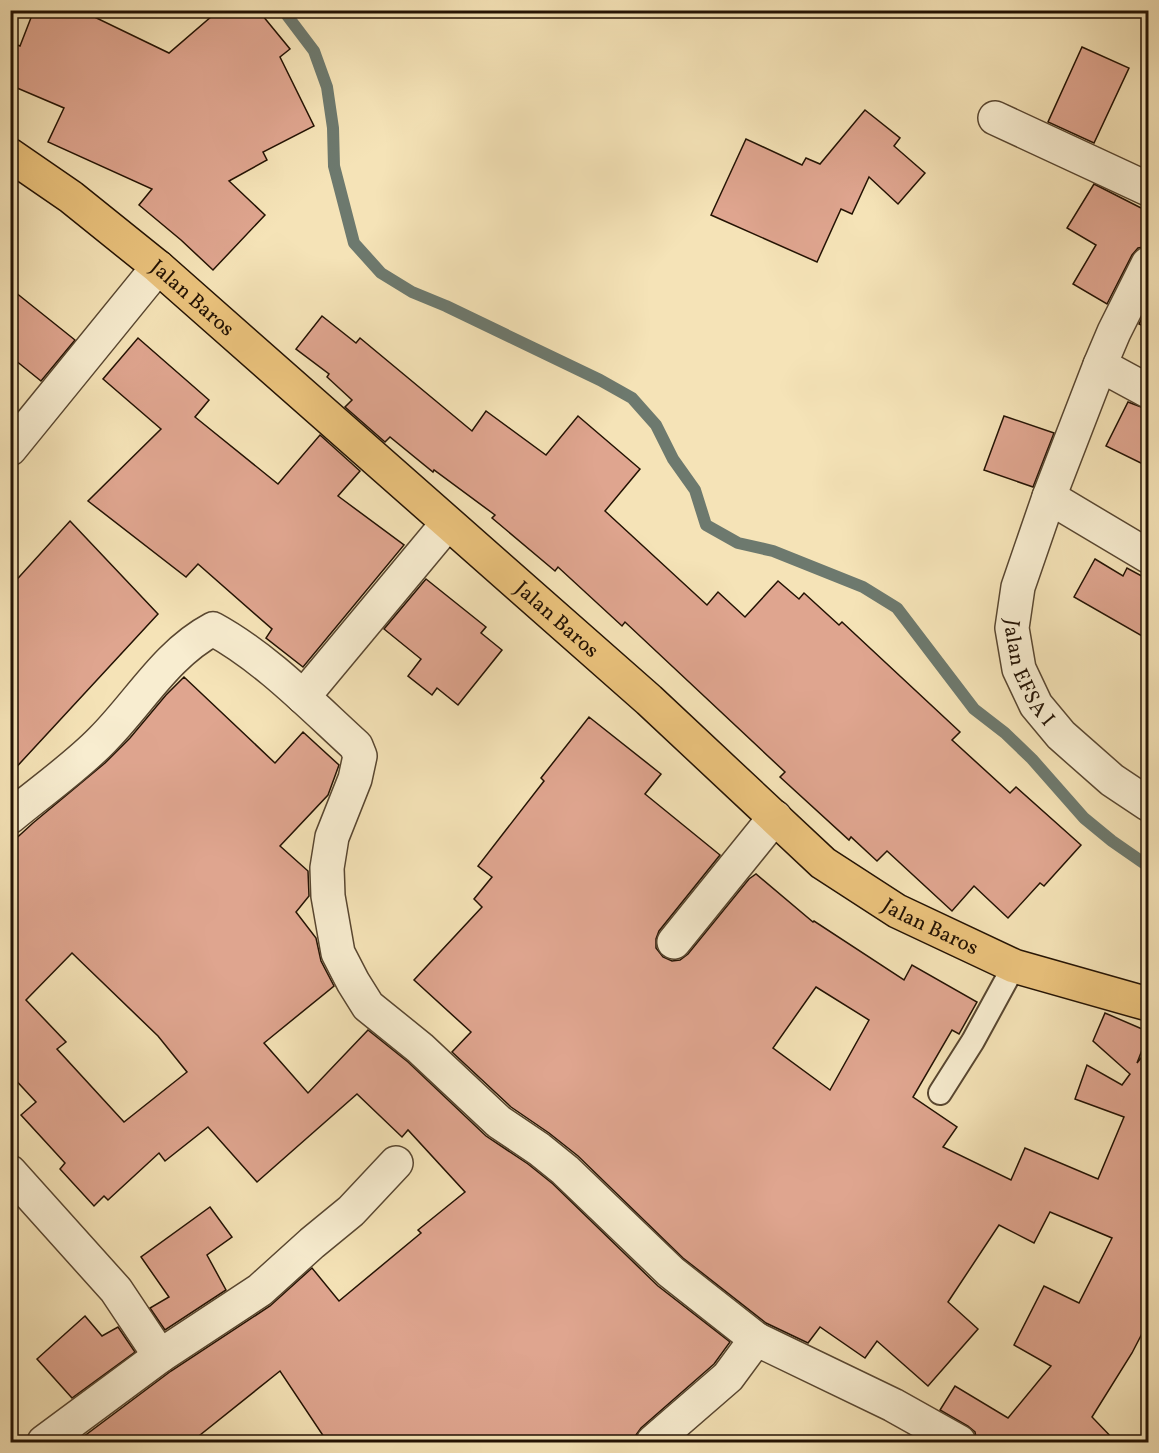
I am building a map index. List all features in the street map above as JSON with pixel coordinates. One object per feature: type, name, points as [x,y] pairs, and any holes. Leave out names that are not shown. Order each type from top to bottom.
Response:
[{"type":"main road","name":"Jalan Baros","points":[[10,155],[70,197],[158,267],[649,700],[823,863],[897,911],[1014,966],[1149,1004]]},
{"type":"street","points":[[995,118],[1149,189]]},
{"type":"street","name":"Jalan EFSA I","points":[[1149,264],[1114,332],[1049,497],[1018,587],[1012,628],[1019,669],[1036,705],[1061,735],[1112,780],[1149,804]]},
{"type":"street","points":[[10,449],[158,267]]},
{"type":"street","points":[[1100,365],[1149,391]]},
{"type":"street","points":[[1049,497],[1149,556]]},
{"type":"street","points":[[303,697],[447,524]]},
{"type":"street","points":[[10,817],[102,741],[172,660],[197,638],[213,629],[235,642],[303,697],[356,746],[360,756],[355,779],[332,837],[327,868],[327,887],[338,953],[352,982],[368,1006],[420,1048],[499,1122],[565,1170],[671,1272],[756,1339],[893,1405],[959,1443]]},
{"type":"street","points":[[674,942],[775,817]]},
{"type":"street","points":[[44,1443],[160,1356],[260,1290],[316,1239],[351,1211],[396,1162]]},
{"type":"street","points":[[10,1172],[116,1290],[160,1356]]},
{"type":"street","points":[[653,1443],[728,1377],[756,1339]]},
{"type":"lane","points":[[940,1093],[973,1041],[1014,966]]},
{"type":"building","points":[[34,10],[80,10],[169,53],[219,10],[258,10],[290,49],[280,57],[314,126],[263,152],[267,160],[229,181],[265,215],[213,270],[139,205],[152,189],[48,142],[64,108],[10,85],[10,42],[20,46]]},
{"type":"building","points":[[1082,47],[1129,68],[1094,143],[1048,122]]},
{"type":"building","points":[[865,110],[900,138],[894,146],[925,173],[898,204],[869,177],[852,214],[841,209],[817,262],[711,215],[746,139],[802,165],[806,158],[820,164]]},
{"type":"building","points":[[1094,184],[1149,212],[1149,246],[1138,248],[1132,255],[1107,304],[1073,284],[1096,245],[1067,228]]},
{"type":"building","points":[[10,288],[75,340],[41,381],[10,356]]},
{"type":"building","points":[[1149,305],[1149,329],[1139,324]]},
{"type":"building","points":[[322,316],[356,343],[360,338],[472,431],[486,411],[546,455],[578,416],[640,469],[605,511],[707,605],[718,592],[745,617],[778,581],[799,599],[804,593],[839,625],[842,622],[960,732],[952,740],[1010,793],[1016,787],[1081,845],[1044,886],[1040,883],[1008,918],[974,886],[952,911],[887,851],[877,861],[851,837],[849,840],[780,777],[785,772],[625,622],[622,626],[558,567],[555,571],[492,518],[495,515],[434,470],[433,472],[390,437],[385,442],[345,407],[352,400],[327,377],[329,374],[296,349]]},
{"type":"building","points":[[138,338],[209,400],[195,417],[278,484],[320,435],[360,471],[338,496],[404,545],[303,667],[266,638],[272,629],[198,564],[186,577],[88,501],[161,429],[103,379]]},
{"type":"building","points":[[1128,402],[1149,410],[1149,467],[1106,446]]},
{"type":"building","points":[[1004,416],[1054,433],[1033,487],[984,470]]},
{"type":"building","points":[[70,521],[158,614],[10,774],[10,587]]},
{"type":"building","points":[[1095,559],[1123,576],[1127,568],[1149,580],[1149,640],[1074,597]]},
{"type":"building","points":[[426,579],[486,627],[481,633],[502,650],[458,705],[437,688],[432,695],[408,676],[421,659],[384,629]]},
{"type":"building","points":[[184,677],[275,763],[303,732],[339,765],[328,795],[280,846],[308,871],[309,896],[296,912],[316,938],[321,961],[334,986],[264,1043],[308,1093],[368,1030],[408,1062],[486,1136],[553,1184],[658,1286],[730,1342],[714,1364],[641,1428],[636,1435],[635,1443],[328,1443],[280,1371],[190,1443],[75,1443],[171,1371],[270,1306],[312,1268],[339,1301],[421,1233],[418,1230],[465,1192],[408,1130],[402,1137],[357,1094],[257,1182],[208,1127],[165,1161],[159,1153],[108,1200],[104,1196],[94,1206],[60,1169],[65,1163],[21,1115],[36,1102],[10,1074],[10,844],[105,763],[130,738]],"holes":[[[72,953],[158,1036],[187,1072],[124,1122],[57,1049],[66,1042],[26,1000]]]},
{"type":"building","points":[[589,717],[661,774],[645,794],[720,855],[659,931],[656,948],[663,957],[672,961],[680,960],[688,954],[749,879],[756,874],[813,922],[904,980],[912,965],[977,1002],[959,1034],[952,1030],[913,1097],[957,1127],[943,1147],[1011,1180],[1025,1148],[1098,1179],[1124,1117],[1075,1099],[1087,1065],[1122,1085],[1130,1074],[1093,1041],[1105,1013],[1149,1032],[1137,1063],[1149,1048],[1149,1320],[1132,1353],[1092,1417],[1117,1443],[986,1443],[976,1437],[975,1432],[968,1426],[940,1410],[955,1386],[1008,1418],[1051,1366],[1014,1345],[1044,1286],[1079,1303],[1112,1238],[1050,1212],[1034,1243],[999,1225],[948,1302],[978,1329],[928,1386],[877,1341],[865,1358],[820,1327],[808,1343],[766,1323],[683,1258],[578,1156],[511,1107],[452,1052],[471,1032],[414,980],[482,907],[474,899],[492,877],[478,866],[544,781],[541,778]],"holes":[[[816,987],[869,1020],[830,1090],[773,1048]]]},
{"type":"building","points":[[210,1207],[232,1237],[207,1255],[226,1290],[165,1330],[150,1308],[169,1297],[141,1257]]},
{"type":"building","points":[[85,1316],[102,1336],[118,1327],[135,1352],[72,1398],[37,1359]]},
{"type":"waterway","points":[[283,10],[314,51],[327,87],[333,128],[334,166],[354,243],[381,273],[412,292],[600,380],[632,398],[656,425],[673,459],[695,490],[706,525],[738,543],[773,551],[863,587],[897,608],[974,709],[1005,733],[1032,759],[1084,818],[1148,866]]}]
